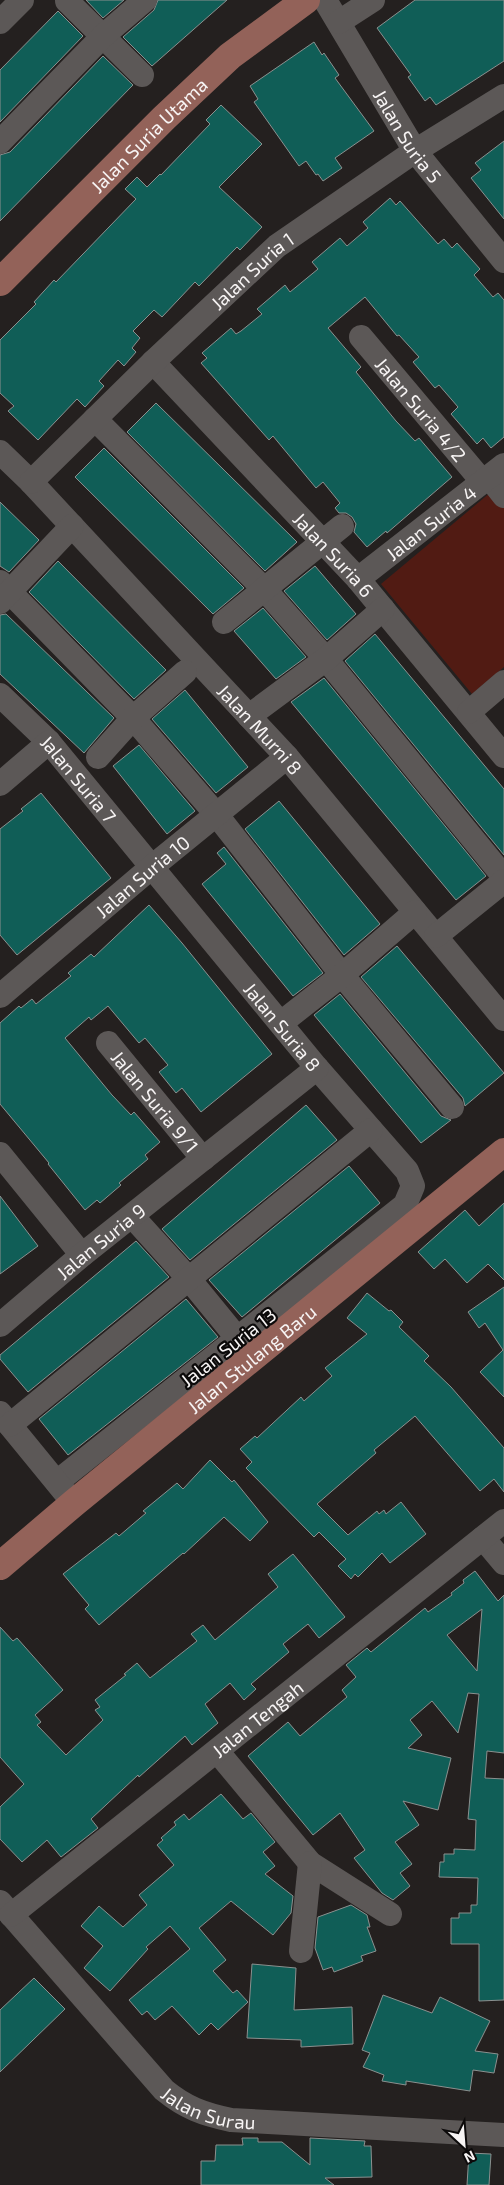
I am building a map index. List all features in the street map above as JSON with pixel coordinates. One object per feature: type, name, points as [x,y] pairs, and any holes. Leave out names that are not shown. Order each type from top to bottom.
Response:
[{"type":"main road","name":"Jalan Suria Utama","points":[[0,282],[78,202],[230,56],[306,0]]},
{"type":"main road","name":"Jalan Stulang Baru","points":[[0,1566],[74,1503],[504,1152]]},
{"type":"street","points":[[0,22],[22,0]]},
{"type":"street","points":[[0,142],[103,36],[145,0]]},
{"type":"street","name":"Jalan Suria 5","points":[[324,0],[340,22],[415,151],[504,261]]},
{"type":"street","points":[[340,22],[373,0]]},
{"type":"street","points":[[67,1],[142,75]]},
{"type":"street","name":"Jalan Suria 1","points":[[31,482],[153,362],[277,246],[415,151],[504,96]]},
{"type":"street","name":"Jalan Suria 4/2","points":[[361,337],[492,474],[504,496]]},
{"type":"street","name":"Jalan Suria 6","points":[[153,362],[358,579],[504,756]]},
{"type":"street","points":[[95,419],[265,590],[326,659],[504,877]]},
{"type":"street","name":"Jalan Murni 8","points":[[0,452],[31,482],[287,757],[504,1019]]},
{"type":"street","name":"Jalan Suria 4","points":[[358,579],[492,474]]},
{"type":"street","points":[[72,526],[3,592],[133,718],[216,814],[342,975],[452,1107]]},
{"type":"street","points":[[224,622],[342,526]]},
{"type":"street","points":[[249,716],[326,659],[383,609]]},
{"type":"street","points":[[98,757],[133,718],[185,672]]},
{"type":"street","points":[[469,712],[504,682]]},
{"type":"street","name":"Jalan Suria 7","points":[[0,694],[49,742],[152,866]]},
{"type":"street","points":[[0,784],[49,742]]},
{"type":"street","name":"Jalan Suria 10","points":[[0,996],[152,866],[287,757]]},
{"type":"street","name":"Jalan Suria 8","points":[[152,866],[317,1068],[407,1170],[413,1186]]},
{"type":"street","points":[[436,936],[504,881]]},
{"type":"street","points":[[281,1023],[342,975],[415,912]]},
{"type":"street","name":"Jalan Suria 9/1","points":[[108,1043],[202,1159]]},
{"type":"street","name":"Jalan Suria 9","points":[[0,1325],[82,1255],[317,1068]]},
{"type":"street","points":[[74,1503],[5,1419],[189,1279],[371,1130]]},
{"type":"street","points":[[0,1154],[82,1255]]},
{"type":"street","name":"Jalan Suria 13","points":[[57,1482],[405,1205],[413,1186]]},
{"type":"street","points":[[132,1216],[189,1279],[238,1339]]},
{"type":"street","name":"Jalan Tengah","points":[[5,1909],[217,1751],[504,1521]]},
{"type":"street","points":[[484,1538],[504,1563]]},
{"type":"street","points":[[217,1751],[310,1863],[390,1914]]},
{"type":"street","points":[[301,1952],[310,1863]]},
{"type":"street","name":"Jalan Surau","points":[[5,1909],[158,2084],[187,2107],[231,2120],[504,2135]]},
{"type":"shaded area","points":[[491,492],[504,507],[504,667],[472,694],[381,584]]},
{"type":"building","points":[[86,0],[124,0],[103,18]]},
{"type":"building","points":[[158,0],[227,0],[152,66],[123,37],[154,10]]},
{"type":"building","points":[[415,0],[504,0],[504,61],[436,105],[430,97],[425,101],[408,77],[411,75],[377,28]]},
{"type":"building","points":[[58,11],[83,36],[0,122],[0,70]]},
{"type":"building","points":[[314,42],[339,75],[335,78],[374,131],[335,158],[342,168],[323,181],[306,161],[299,166],[254,102],[258,99],[250,86]]},
{"type":"building","points":[[103,56],[133,85],[0,221],[0,155],[10,152]]},
{"type":"building","points":[[221,105],[262,144],[219,187],[262,227],[240,250],[237,247],[199,286],[195,282],[162,317],[154,310],[133,331],[140,338],[132,348],[136,352],[124,366],[118,360],[99,381],[104,386],[85,407],[77,399],[38,440],[8,411],[14,406],[0,393],[0,340],[36,304],[34,302],[54,280],[56,282],[136,199],[125,189],[137,177],[147,187],[161,175],[210,124],[206,120]]},
{"type":"building","points":[[504,141],[504,219],[471,178],[481,170],[475,163]]},
{"type":"building","points":[[390,198],[396,205],[400,201],[438,244],[444,239],[452,248],[457,243],[480,269],[474,275],[493,297],[498,293],[504,300],[504,437],[491,448],[483,438],[477,444],[451,414],[458,407],[439,385],[435,388],[413,362],[419,357],[399,335],[397,336],[365,297],[328,328],[361,367],[356,372],[396,421],[415,441],[419,438],[452,477],[387,533],[386,531],[367,547],[354,532],[356,524],[352,517],[346,513],[339,513],[335,508],[340,503],[323,482],[316,488],[273,436],[269,440],[201,363],[207,358],[202,353],[231,328],[236,334],[241,331],[262,314],[257,309],[285,285],[290,292],[318,269],[312,262],[340,238],[347,246],[368,228],[363,222]]},
{"type":"building","points":[[156,403],[297,542],[265,571],[127,432]]},
{"type":"building","points":[[104,448],[244,588],[213,614],[75,477]]},
{"type":"building","points":[[0,502],[39,540],[9,572],[0,566]]},
{"type":"building","points":[[58,561],[166,670],[134,699],[29,592]]},
{"type":"building","points":[[315,566],[356,614],[327,640],[284,591]]},
{"type":"building","points":[[263,608],[306,657],[276,679],[234,631]]},
{"type":"building","points":[[6,614],[114,718],[84,753],[0,674],[0,615]]},
{"type":"building","points":[[375,634],[504,789],[504,855],[345,661]]},
{"type":"building","points":[[324,678],[486,876],[456,900],[291,702]]},
{"type":"building","points":[[185,690],[248,767],[216,793],[152,719]]},
{"type":"building","points":[[139,745],[195,811],[167,834],[113,766]]},
{"type":"building","points":[[41,793],[111,878],[17,955],[0,935],[0,829],[23,811],[21,809]]},
{"type":"building","points":[[279,801],[380,924],[344,955],[245,829]]},
{"type":"building","points":[[224,847],[323,973],[293,996],[202,884],[226,864],[217,853]]},
{"type":"building","points":[[149,905],[272,1054],[201,1112],[182,1088],[176,1093],[159,1072],[168,1065],[145,1038],[139,1043],[108,1006],[91,1020],[89,1017],[65,1038],[112,1095],[131,1115],[134,1112],[160,1142],[145,1155],[148,1159],[119,1183],[121,1185],[100,1203],[97,1200],[85,1210],[0,1104],[0,1023],[19,1006],[21,1008],[32,999],[36,1004],[71,976],[68,973],[91,954],[94,957]]},
{"type":"building","points":[[397,946],[504,1073],[465,1106],[463,1098],[361,977]]},
{"type":"building","points":[[340,994],[441,1116],[451,1120],[421,1143],[314,1015]]},
{"type":"building","points":[[306,1105],[337,1140],[190,1260],[162,1229]]},
{"type":"building","points":[[349,1166],[380,1203],[242,1317],[209,1280]]},
{"type":"building","points":[[0,1196],[38,1246],[0,1274]]},
{"type":"building","points":[[504,1203],[504,1280],[488,1264],[467,1283],[445,1259],[434,1269],[418,1252],[465,1210],[479,1226]]},
{"type":"building","points":[[136,1241],[169,1277],[28,1392],[0,1359],[0,1355]]},
{"type":"building","points":[[504,1287],[504,1397],[480,1372],[503,1350],[485,1323],[479,1328],[468,1312]]},
{"type":"building","points":[[367,1293],[389,1311],[391,1310],[403,1322],[399,1327],[429,1356],[424,1361],[451,1387],[504,1448],[504,1492],[494,1479],[480,1491],[415,1416],[374,1450],[376,1453],[317,1504],[348,1535],[377,1511],[379,1514],[384,1510],[386,1514],[401,1502],[426,1534],[390,1563],[382,1553],[358,1577],[355,1574],[351,1579],[338,1566],[346,1559],[319,1532],[314,1537],[246,1468],[252,1462],[240,1449],[255,1436],[257,1438],[301,1397],[304,1401],[332,1376],[325,1368],[367,1334],[347,1318]]},
{"type":"building","points":[[186,1299],[218,1337],[68,1455],[39,1419]]},
{"type":"building","points":[[210,1460],[232,1482],[234,1480],[268,1522],[250,1541],[224,1517],[184,1554],[99,1625],[85,1609],[89,1605],[63,1574],[116,1533],[119,1536],[146,1513],[143,1511],[177,1483],[183,1489]]},
{"type":"building","points":[[293,1554],[345,1617],[319,1638],[308,1624],[283,1644],[289,1652],[251,1684],[256,1689],[244,1700],[230,1683],[205,1704],[218,1723],[192,1745],[185,1736],[139,1777],[138,1775],[91,1819],[98,1828],[61,1857],[47,1840],[22,1862],[0,1839],[0,1807],[24,1784],[0,1757],[0,1627],[13,1641],[17,1638],[63,1690],[35,1715],[41,1722],[37,1725],[66,1755],[103,1720],[95,1710],[100,1707],[95,1700],[126,1675],[124,1674],[137,1663],[150,1678],[197,1641],[191,1634],[203,1625],[215,1640],[278,1587],[268,1574]]},
{"type":"building","points":[[475,1571],[498,1601],[504,1595],[504,1753],[487,1751],[485,1778],[504,1779],[504,2000],[479,2001],[479,1944],[451,1944],[451,1918],[459,1918],[459,1913],[471,1913],[471,1905],[477,1905],[478,1878],[439,1877],[440,1862],[444,1862],[444,1854],[454,1854],[454,1849],[475,1850],[476,1820],[468,1819],[479,1694],[468,1693],[458,1733],[432,1701],[410,1720],[422,1735],[408,1748],[451,1758],[438,1810],[403,1801],[419,1825],[395,1842],[412,1864],[400,1873],[410,1886],[393,1900],[382,1893],[354,1858],[365,1850],[340,1813],[313,1835],[248,1756],[288,1722],[300,1736],[347,1697],[342,1690],[356,1677],[346,1665],[367,1648],[371,1652],[425,1608],[428,1612],[452,1595],[451,1593],[464,1583],[463,1580]],"holes":[[[482,1609],[477,1671],[447,1635]]]},
{"type":"building","points":[[221,1794],[243,1819],[251,1813],[275,1842],[263,1852],[275,1866],[265,1874],[293,1896],[291,1913],[273,1935],[231,1901],[199,1928],[226,1960],[213,1971],[233,1993],[237,1990],[248,2002],[218,2030],[211,2023],[199,2035],[172,2006],[155,2020],[147,2011],[142,2015],[129,2000],[190,1949],[170,1926],[146,1947],[148,1949],[110,1991],[84,1968],[103,1946],[81,1926],[99,1906],[123,1927],[147,1905],[139,1895],[174,1865],[157,1845],[163,1840],[161,1838],[176,1825],[174,1822],[184,1814],[189,1820]]},
{"type":"building","points":[[351,1905],[367,1915],[370,1927],[367,1927],[376,1951],[361,1956],[363,1961],[334,1972],[332,1967],[323,1970],[315,1948],[318,1917]]},
{"type":"building","points":[[252,1964],[296,1968],[294,2010],[352,2007],[353,2044],[301,2047],[301,2040],[247,2038]]},
{"type":"building","points":[[34,1978],[65,2009],[0,2072],[0,2010]]},
{"type":"building","points":[[383,1995],[432,2013],[440,1997],[490,2021],[475,2051],[498,2054],[494,2073],[473,2070],[470,2091],[406,2081],[406,2085],[382,2081],[384,2075],[363,2067],[370,2053],[362,2050]]},
{"type":"building","points":[[242,2138],[258,2138],[258,2142],[282,2142],[310,2165],[310,2138],[365,2141],[364,2146],[371,2146],[372,2177],[325,2178],[334,2185],[201,2185],[201,2161],[215,2161],[216,2145],[243,2145]]},
{"type":"building","points":[[469,2153],[491,2154],[489,2185],[467,2185]]}]
